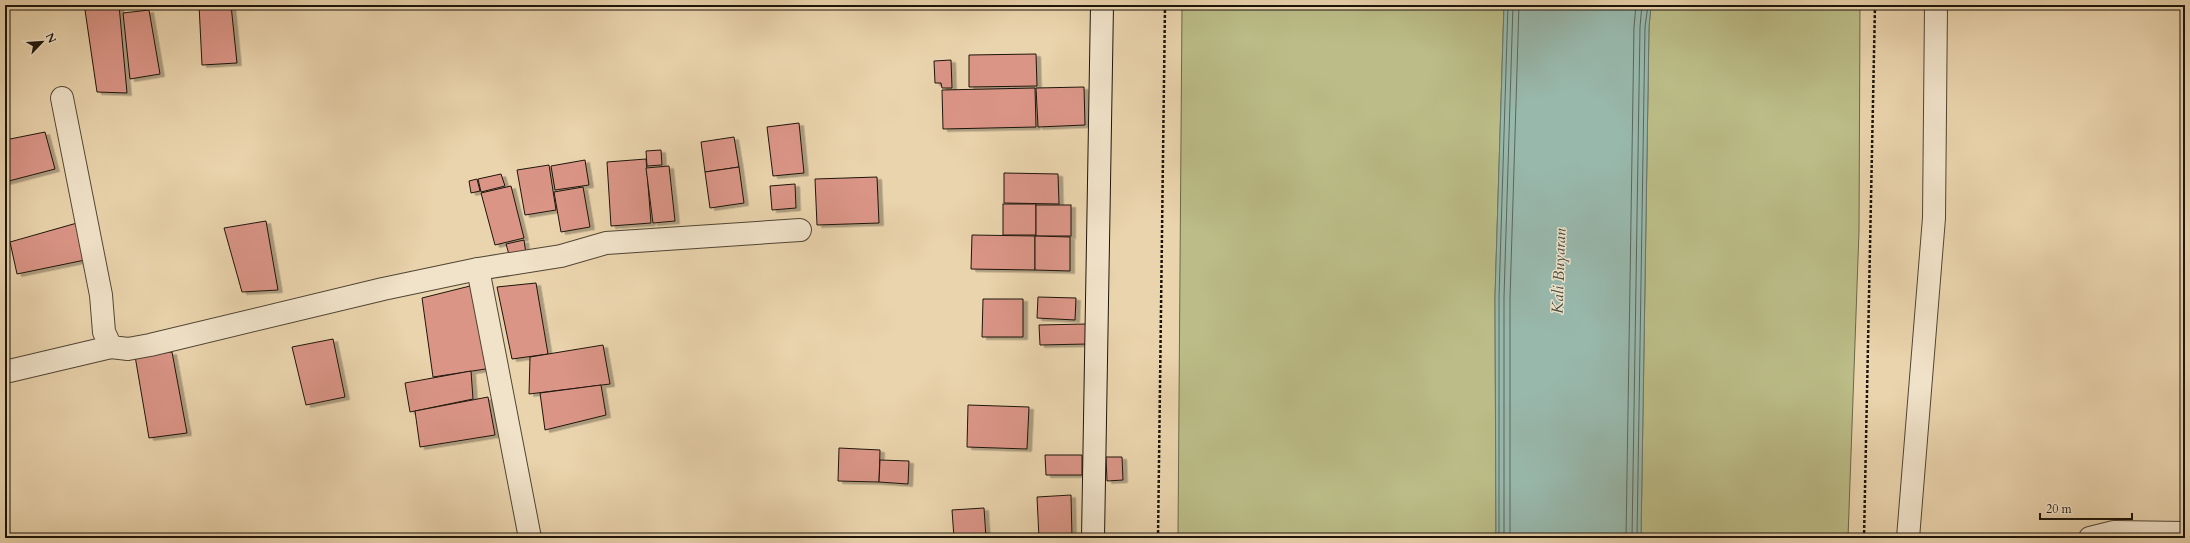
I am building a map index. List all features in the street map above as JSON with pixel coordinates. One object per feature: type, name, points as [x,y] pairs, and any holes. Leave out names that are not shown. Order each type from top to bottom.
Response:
[{"type":"street","points":[[1093,538],[1102,5]]},
{"type":"street","points":[[1908,538],[1934,218],[1936,5]]},
{"type":"street","points":[[62,98],[101,294],[104,332],[111,347]]},
{"type":"street","points":[[5,372],[111,347],[128,349],[150,345],[383,288],[561,256],[606,243],[800,230]]},
{"type":"street","points":[[478,270],[530,538]]},
{"type":"street","points":[[2090,538],[2114,532],[2185,533]]},
{"type":"path","points":[[1158,538],[1166,5]]},
{"type":"path","points":[[1864,538],[1875,5]]},
{"type":"green space","points":[[1182,5],[1504,5],[1495,297],[1496,538],[1178,538]]},
{"type":"green space","points":[[1651,5],[1860,5],[1859,231],[1848,538],[1641,538],[1649,27]]},
{"type":"water","name":"Kali Buyaran","points":[[1504,5],[1651,5],[1649,27],[1641,538],[1496,538],[1495,297]]},
{"type":"building","points":[[104,5],[119,5],[127,93],[97,92],[85,10]]},
{"type":"building","points":[[199,5],[231,5],[237,63],[202,65]]},
{"type":"building","points":[[149,10],[160,74],[130,79],[123,13]]},
{"type":"building","points":[[1036,54],[1037,86],[969,87],[969,55]]},
{"type":"building","points":[[951,60],[952,88],[942,88],[941,83],[935,83],[934,61]]},
{"type":"building","points":[[1084,87],[1085,125],[1038,127],[1036,88]]},
{"type":"building","points":[[1035,88],[1036,127],[943,129],[942,90]]},
{"type":"building","points":[[799,123],[804,173],[773,176],[767,127]]},
{"type":"building","points":[[45,132],[55,169],[5,182],[5,140]]},
{"type":"building","points":[[734,137],[739,167],[705,172],[701,142]]},
{"type":"building","points":[[661,150],[662,165],[647,166],[646,151]]},
{"type":"building","points":[[646,159],[651,223],[611,226],[607,162]]},
{"type":"building","points":[[585,160],[589,185],[555,190],[551,166]]},
{"type":"building","points":[[549,165],[556,210],[525,215],[517,170]]},
{"type":"building","points":[[669,166],[675,221],[653,223],[646,168]]},
{"type":"building","points":[[739,167],[744,203],[710,208],[705,172]]},
{"type":"building","points":[[1004,173],[1058,174],[1059,204],[1004,203]]},
{"type":"building","points":[[501,174],[505,186],[481,192],[478,179]]},
{"type":"building","points":[[877,177],[879,223],[817,225],[815,179]]},
{"type":"building","points":[[477,179],[480,191],[471,193],[469,181]]},
{"type":"building","points":[[795,184],[796,208],[772,210],[770,186]]},
{"type":"building","points":[[511,186],[524,238],[495,245],[481,193]]},
{"type":"building","points":[[583,187],[590,227],[561,232],[554,192]]},
{"type":"building","points":[[1003,204],[1036,204],[1036,235],[1003,235]]},
{"type":"building","points":[[1036,205],[1071,205],[1071,236],[1036,236]]},
{"type":"building","points":[[266,221],[278,290],[242,292],[224,228]]},
{"type":"building","points":[[77,223],[85,260],[17,274],[10,242]]},
{"type":"building","points":[[972,235],[1035,236],[1035,270],[971,269]]},
{"type":"building","points":[[1035,236],[1070,237],[1070,271],[1035,270]]},
{"type":"building","points":[[524,240],[526,254],[510,258],[506,244]]},
{"type":"building","points":[[536,283],[548,354],[512,359],[497,287]]},
{"type":"building","points":[[478,284],[492,368],[433,377],[422,298]]},
{"type":"building","points":[[1038,297],[1076,298],[1075,320],[1037,318]]},
{"type":"building","points":[[983,299],[1023,299],[1023,337],[982,337]]},
{"type":"building","points":[[1086,324],[1087,344],[1040,345],[1039,325]]},
{"type":"building","points":[[333,339],[345,397],[306,405],[292,347]]},
{"type":"building","points":[[603,345],[610,384],[529,394],[530,357]]},
{"type":"building","points":[[172,352],[187,433],[149,438],[135,356]]},
{"type":"building","points":[[471,371],[473,399],[410,412],[405,383]]},
{"type":"building","points":[[601,385],[606,415],[545,430],[540,393]]},
{"type":"building","points":[[488,397],[495,435],[420,447],[415,411]]},
{"type":"building","points":[[968,405],[1029,407],[1027,449],[967,447]]},
{"type":"building","points":[[839,448],[880,450],[879,482],[838,481]]},
{"type":"building","points":[[1045,455],[1082,455],[1082,475],[1046,475]]},
{"type":"building","points":[[1106,457],[1122,457],[1123,480],[1107,481]]},
{"type":"building","points":[[880,460],[909,461],[908,484],[879,482]]},
{"type":"building","points":[[1071,495],[1072,538],[1039,538],[1037,497]]},
{"type":"building","points":[[984,508],[986,538],[954,538],[952,510]]}]
